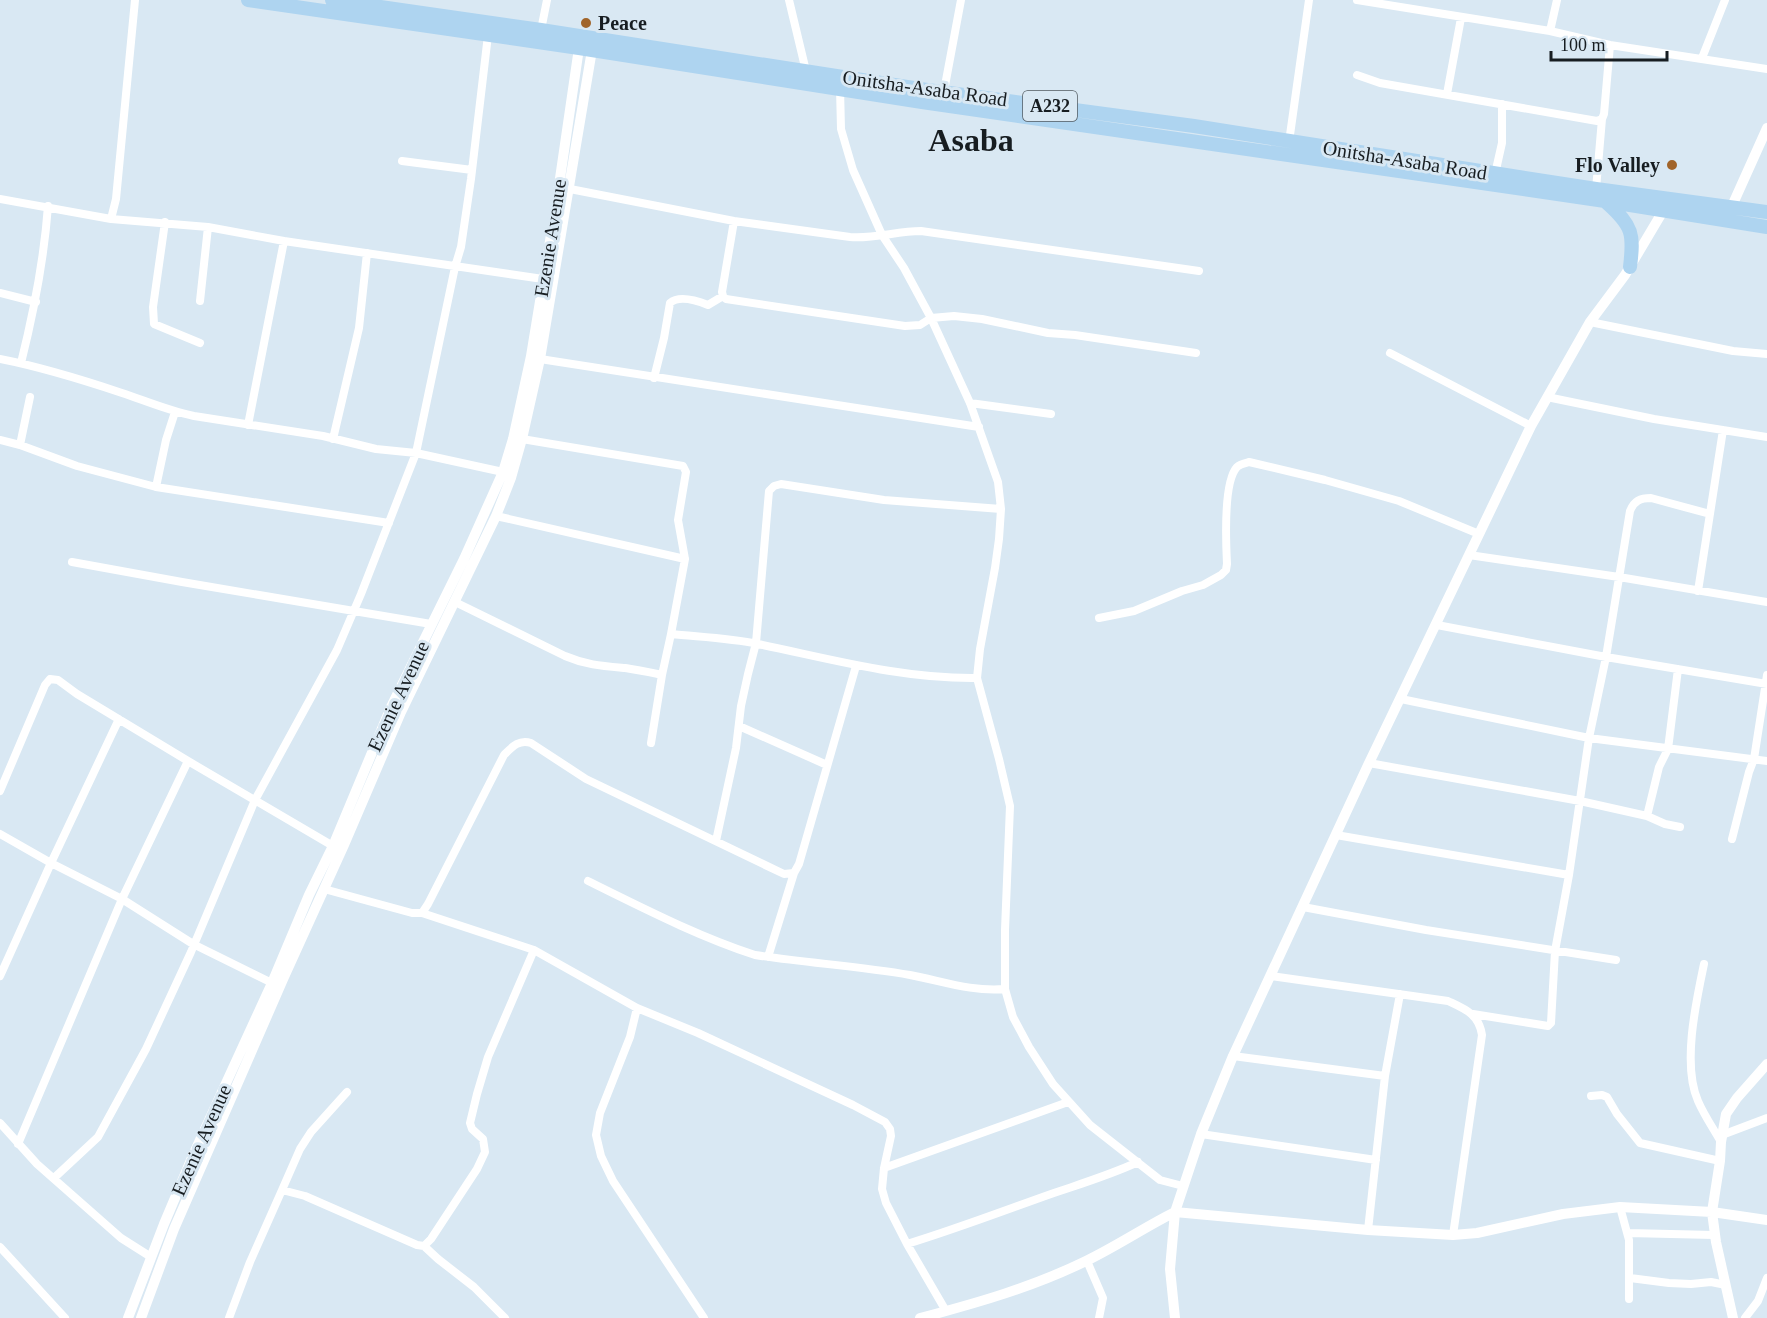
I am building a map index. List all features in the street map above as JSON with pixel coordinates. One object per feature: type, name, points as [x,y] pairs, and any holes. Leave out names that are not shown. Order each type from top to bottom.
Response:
[{"type":"highway","name":"A232","points":[[248,0],[585,49],[922,102],[1113,122],[1767,227]]},
{"type":"highway","name":"Onitsha-Asaba Road","points":[[332,0],[394,4],[541,30],[944,91],[1113,122],[1289,142],[1596,189],[1767,212]]},
{"type":"highway","points":[[1605,201],[1620,214],[1631,234],[1633,243],[1630,267]]},
{"type":"street","points":[[111,219],[116,199],[135,0]]},
{"type":"street","points":[[541,30],[547,0]]},
{"type":"street","points":[[789,0],[806,70]]},
{"type":"street","points":[[944,91],[961,0]]},
{"type":"street","points":[[1289,142],[1310,0]]},
{"type":"street","points":[[1357,0],[1550,31],[1610,45],[1767,69]]},
{"type":"street","points":[[1550,31],[1557,0]]},
{"type":"street","points":[[1702,58],[1725,0]]},
{"type":"street","points":[[1447,94],[1461,18]]},
{"type":"street","points":[[54,1178],[98,1137],[146,1049],[255,800],[337,650],[416,453],[461,247],[488,35]]},
{"type":"street","points":[[1596,189],[1610,45]]},
{"type":"street","name":"Ezenie Avenue","points":[[251,1039],[272,982],[333,846],[391,707],[455,602],[496,516],[511,478],[540,359],[570,189],[585,49]]},
{"type":"street","name":"Ezenie Avenue","points":[[128,1318],[151,1257],[186,1186],[251,1039],[324,889],[400,712],[421,659],[431,624],[503,472],[513,439],[531,356],[558,192],[585,49]]},
{"type":"street","points":[[1357,75],[1380,83],[1597,121],[1602,119]]},
{"type":"street","points":[[840,88],[841,129],[853,170],[882,236],[904,268],[931,318],[970,403],[998,483],[1001,509],[995,568],[977,678],[1010,806],[1005,988],[1013,1017],[1053,1084],[1090,1125],[1160,1179],[1183,1186]]},
{"type":"street","points":[[1495,174],[1502,143],[1502,104]]},
{"type":"street","points":[[1732,206],[1767,128]]},
{"type":"street","points":[[402,161],[472,170]]},
{"type":"street","points":[[570,189],[734,221],[850,237],[863,238],[903,231],[921,231],[1199,271]]},
{"type":"street","points":[[0,198],[111,219],[208,227],[284,241],[543,279]]},
{"type":"street","points":[[21,363],[36,302],[45,249],[48,206]]},
{"type":"street","points":[[1175,1318],[1170,1269],[1175,1212],[1201,1134],[1233,1056],[1370,763],[1532,426],[1590,322],[1630,267],[1663,211]]},
{"type":"street","points":[[723,296],[734,221]]},
{"type":"street","points":[[165,222],[153,307],[154,324],[200,343]]},
{"type":"street","points":[[200,301],[208,227]]},
{"type":"street","points":[[248,425],[284,241]]},
{"type":"street","points":[[333,439],[359,328],[367,253]]},
{"type":"street","points":[[0,293],[36,302]]},
{"type":"street","points":[[723,296],[731,300],[905,326],[920,326],[931,318],[954,316],[982,319],[1048,333],[1196,353]]},
{"type":"street","points":[[654,378],[672,300],[685,299],[708,305],[723,296]]},
{"type":"street","points":[[1590,322],[1733,351],[1767,354]]},
{"type":"street","points":[[1390,353],[1532,426]]},
{"type":"street","points":[[0,359],[123,393],[175,412],[416,453],[503,472]]},
{"type":"street","points":[[540,359],[979,427]]},
{"type":"street","points":[[20,445],[30,397]]},
{"type":"street","points":[[1547,397],[1767,437]]},
{"type":"street","points":[[970,403],[1051,414]]},
{"type":"street","points":[[156,487],[166,440],[175,412]]},
{"type":"street","points":[[1698,591],[1723,430]]},
{"type":"street","points":[[522,439],[683,466],[686,472],[678,520],[685,559],[651,743]]},
{"type":"street","points":[[0,440],[77,466],[156,487],[389,523]]},
{"type":"street","points":[[1099,618],[1134,611],[1203,585],[1226,570],[1227,503],[1232,475],[1243,463],[1249,462],[1325,480],[1399,501],[1479,534]]},
{"type":"street","points":[[716,841],[736,748],[747,674],[756,643],[769,490],[781,484],[884,500],[1001,509]]},
{"type":"street","points":[[1271,976],[1448,1001],[1473,1014],[1548,1026],[1551,1023],[1555,951],[1569,875],[1589,738],[1606,657],[1632,504],[1642,498],[1651,498],[1710,514]]},
{"type":"street","points":[[496,516],[685,559]]},
{"type":"street","points":[[1469,555],[1767,602]]},
{"type":"street","points":[[72,562],[431,624]]},
{"type":"street","points":[[455,602],[581,663],[662,675]]},
{"type":"street","points":[[1437,625],[1606,657],[1767,681],[1754,759],[1732,839]]},
{"type":"street","points":[[671,634],[756,643],[856,666],[912,675],[977,678]]},
{"type":"street","points":[[768,957],[794,873],[799,864],[856,666]]},
{"type":"street","points":[[1647,816],[1659,767],[1668,749],[1678,669]]},
{"type":"street","points":[[0,791],[45,685],[50,679],[58,680],[77,694],[333,846]]},
{"type":"street","points":[[1401,699],[1589,738],[1767,761]]},
{"type":"street","points":[[0,976],[119,719]]},
{"type":"street","points":[[739,726],[827,765]]},
{"type":"street","points":[[422,914],[504,755],[520,742],[531,743],[586,779],[784,874],[794,873]]},
{"type":"street","points":[[18,1144],[122,899],[188,761]]},
{"type":"street","points":[[1370,763],[1580,801],[1647,816],[1665,824],[1680,827]]},
{"type":"street","points":[[0,834],[122,899],[193,945],[272,982]]},
{"type":"street","points":[[1336,835],[1569,875]]},
{"type":"street","points":[[588,881],[661,917],[755,955],[911,975],[968,988],[990,990],[1005,988]]},
{"type":"street","points":[[324,889],[422,914],[534,950],[637,1008],[853,1105],[885,1122],[890,1129],[891,1136],[882,1189],[886,1203],[946,1311]]},
{"type":"street","points":[[1303,907],[1402,926],[1616,960]]},
{"type":"street","points":[[424,1246],[477,1169],[485,1152],[483,1139],[472,1129],[470,1123],[477,1094],[488,1057],[534,950]]},
{"type":"street","points":[[1704,964],[1690,1059],[1698,1100],[1721,1138]]},
{"type":"street","points":[[1368,1230],[1385,1076],[1400,994]]},
{"type":"street","points":[[637,1008],[630,1037],[600,1113],[596,1135],[601,1156],[613,1181],[704,1318]]},
{"type":"street","points":[[1453,1235],[1482,1035],[1481,1025],[1473,1014]]},
{"type":"street","points":[[1233,1056],[1385,1076]]},
{"type":"street","points":[[1716,1242],[1712,1212],[1726,1114],[1767,1064]]},
{"type":"street","points":[[230,1318],[255,1251],[300,1149],[311,1132],[347,1092]]},
{"type":"street","points":[[1591,1096],[1607,1097],[1640,1143],[1720,1161]]},
{"type":"street","points":[[884,1168],[1068,1102]]},
{"type":"street","points":[[1721,1138],[1767,1118]]},
{"type":"street","points":[[0,1123],[37,1164],[121,1238],[151,1257]]},
{"type":"street","points":[[1201,1134],[1376,1160]]},
{"type":"street","points":[[908,1244],[971,1224],[1138,1162]]},
{"type":"street","name":"Ezenie Avenue","points":[[141,1318],[174,1229],[186,1186]]},
{"type":"street","points":[[282,1190],[305,1196],[424,1246],[474,1287],[505,1318]]},
{"type":"street","points":[[1620,1208],[1629,1240],[1629,1299]]},
{"type":"street","points":[[920,1318],[1020,1290],[1087,1261],[1175,1212],[1368,1230],[1453,1235],[1477,1233],[1563,1214],[1620,1208],[1712,1212],[1767,1220]]},
{"type":"street","points":[[1628,1233],[1714,1235],[1733,1318]]},
{"type":"street","points":[[0,1247],[64,1318]]},
{"type":"street","points":[[1087,1261],[1103,1298],[1099,1318]]},
{"type":"street","points":[[1630,1278],[1669,1283],[1711,1282],[1726,1285]]},
{"type":"street","points":[[1745,1318],[1758,1301],[1767,1278]]},
{"type":"street","points":[[1758,1301],[1767,1306]]},
{"type":"place","name":"Peace","points":[[586,23]]},
{"type":"place","name":"Flo Valley","points":[[1672,165]]},
{"type":"district","name":"Asaba","points":[[971,140]]}]
